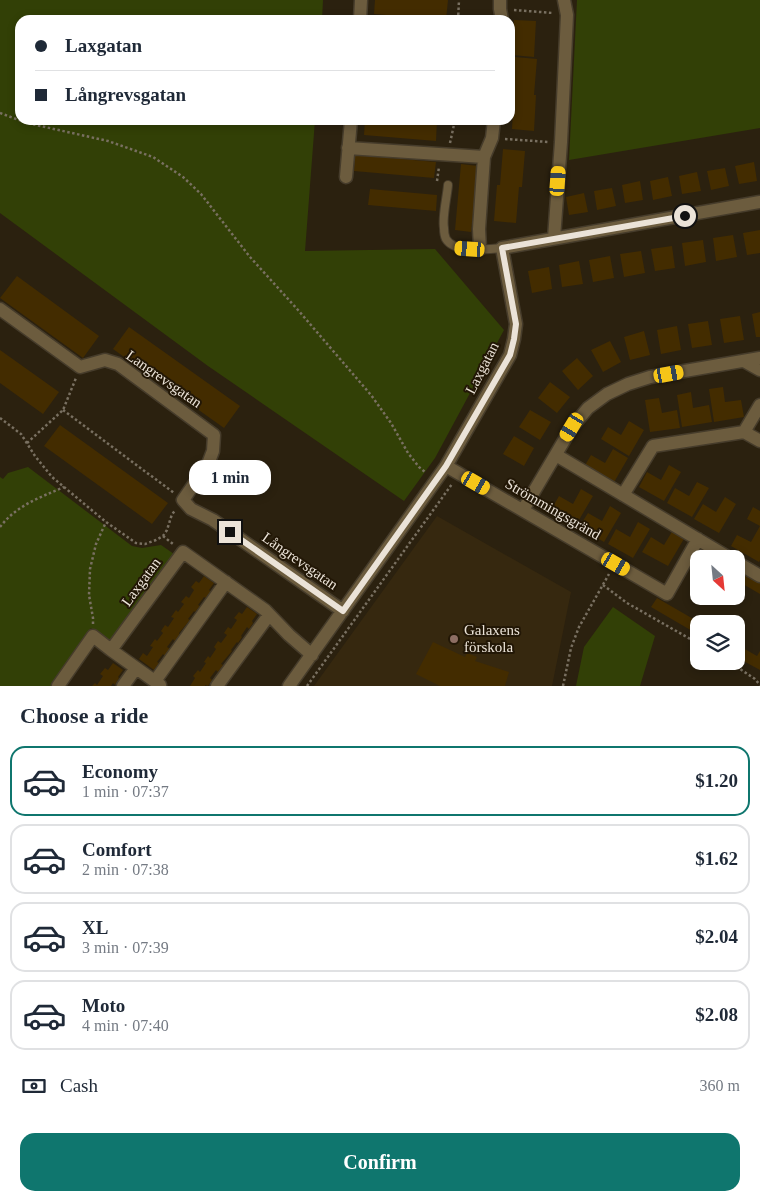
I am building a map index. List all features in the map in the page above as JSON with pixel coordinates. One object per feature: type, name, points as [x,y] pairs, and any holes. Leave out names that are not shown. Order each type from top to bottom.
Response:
[{"type":"street","points":[[360,15],[361,0]]},
{"type":"street","points":[[554,238],[567,15],[564,0]]},
{"type":"street","points":[[346,177],[350,125]]},
{"type":"street","points":[[480,249],[479,229],[484,157],[492,138],[493,125]]},
{"type":"street","points":[[348,148],[484,157]]},
{"type":"street","points":[[502,248],[760,202]]},
{"type":"street","name":"Laxgatan","points":[[289,686],[436,481],[510,355],[516,324],[502,248]]},
{"type":"street","points":[[0,309],[80,367]]},
{"type":"street","points":[[523,510],[572,427],[588,408],[607,394],[628,384],[650,377],[760,358]]},
{"type":"street","name":"Langrevsgatan","points":[[80,367],[105,360],[118,364],[214,435],[213,451],[208,464],[183,500]]},
{"type":"street","points":[[744,361],[760,370]]},
{"type":"street","points":[[744,432],[760,405]]},
{"type":"street","points":[[623,495],[653,446],[744,432],[760,441]]},
{"type":"street","points":[[556,455],[716,550]]},
{"type":"street","name":"Strömmingsgränd","points":[[446,466],[667,594],[698,539]]},
{"type":"street","name":"Långrevsgatan","points":[[183,500],[192,509],[214,520],[343,611]]},
{"type":"street","name":"Laxgatan","points":[[111,650],[183,552],[265,610],[312,655]]},
{"type":"street","points":[[745,567],[760,576]]},
{"type":"street","points":[[58,686],[93,636],[158,684],[226,582]]},
{"type":"street","points":[[217,686],[270,615]]},
{"type":"street","points":[[124,686],[136,668]]},
{"type":"lane","points":[[448,185],[443,227],[446,239],[460,248],[502,248]]},
{"type":"path","points":[[458,15],[459,0]]},
{"type":"path","points":[[501,10],[567,15]]},
{"type":"path","points":[[0,113],[15,119]]},
{"type":"path","points":[[36,125],[108,141],[153,157],[183,177],[201,194],[250,257],[372,395],[408,453],[419,467],[448,490]]},
{"type":"path","points":[[492,138],[561,142]]},
{"type":"path","points":[[27,443],[63,410],[80,367]]},
{"type":"path","points":[[0,418],[21,434],[44,469],[52,477],[106,522],[136,543],[145,544],[162,536],[167,530],[172,514],[183,500],[63,410]]},
{"type":"path","points":[[307,686],[460,474]]},
{"type":"path","points":[[0,527],[22,506],[64,487]]},
{"type":"path","points":[[93,636],[93,618],[89,595],[90,569],[96,544],[106,522]]},
{"type":"path","points":[[563,686],[571,648],[579,627],[616,564]]},
{"type":"path","points":[[603,585],[628,603],[690,639]]},
{"type":"path","points":[[742,670],[755,679],[760,685]]},
{"type":"shaded area","name":"Galaxens förskola","points":[[437,516],[571,592],[552,686],[314,686]]},
{"type":"green space","points":[[0,0],[323,0],[322,15],[15,15],[15,125],[315,125],[305,251],[435,249],[504,330],[435,458],[404,501],[208,366],[0,213]]},
{"type":"green space","points":[[577,0],[760,0],[760,128],[569,160]]},
{"type":"green space","points":[[28,467],[132,546],[142,548],[161,545],[174,554],[109,641],[91,628],[52,686],[0,686],[0,477],[3,479],[8,473]]},
{"type":"green space","points":[[613,607],[655,636],[640,686],[576,686],[584,647]]},
{"type":"building","points":[[375,0],[448,0],[446,15],[374,14]]},
{"type":"building","points":[[515,20],[536,21],[534,57],[515,55]]},
{"type":"building","points":[[515,57],[537,59],[534,131],[512,129],[512,125],[515,125]]},
{"type":"building","points":[[365,125],[437,125],[436,141],[364,135]]},
{"type":"building","points":[[503,149],[525,151],[516,223],[494,221]]},
{"type":"building","points":[[355,155],[436,162],[434,178],[354,171]]},
{"type":"building","points":[[754,162],[757,181],[739,184],[735,166]]},
{"type":"building","points":[[461,164],[478,166],[471,232],[455,230]]},
{"type":"building","points":[[725,168],[729,186],[711,190],[707,171]]},
{"type":"building","points":[[697,172],[701,191],[682,194],[679,176]]},
{"type":"building","points":[[668,177],[672,196],[653,200],[650,181]]},
{"type":"building","points":[[640,181],[643,200],[625,203],[622,185]]},
{"type":"building","points":[[612,188],[616,206],[597,210],[594,191]]},
{"type":"building","points":[[370,189],[437,195],[436,211],[368,205]]},
{"type":"building","points":[[584,193],[588,212],[569,215],[566,197]]},
{"type":"building","points":[[760,230],[760,253],[747,255],[743,233]]},
{"type":"building","points":[[733,235],[737,257],[716,261],[713,238]]},
{"type":"building","points":[[703,240],[706,262],[685,266],[682,243]]},
{"type":"building","points":[[672,246],[675,268],[655,271],[651,249]]},
{"type":"building","points":[[641,251],[645,273],[624,277],[620,254]]},
{"type":"building","points":[[610,256],[614,278],[593,282],[589,260]]},
{"type":"building","points":[[579,261],[583,284],[562,287],[559,265]]},
{"type":"building","points":[[549,267],[552,289],[532,293],[528,271]]},
{"type":"building","points":[[17,276],[99,336],[83,358],[0,298]]},
{"type":"building","points":[[760,312],[760,337],[756,337],[752,314]]},
{"type":"building","points":[[740,316],[744,340],[724,343],[720,319]]},
{"type":"building","points":[[708,321],[712,345],[692,348],[688,324]]},
{"type":"building","points":[[677,326],[681,350],[661,354],[657,330]]},
{"type":"building","points":[[129,327],[240,406],[224,428],[113,349]]},
{"type":"building","points":[[644,331],[650,355],[630,360],[624,337]]},
{"type":"building","points":[[610,341],[621,362],[603,372],[591,350]]},
{"type":"building","points":[[0,350],[59,392],[43,414],[0,383]]},
{"type":"building","points":[[577,358],[593,376],[578,390],[562,371]]},
{"type":"building","points":[[550,382],[570,397],[557,413],[538,398]]},
{"type":"building","points":[[723,387],[725,402],[741,400],[744,417],[714,422],[709,389]]},
{"type":"building","points":[[691,392],[693,408],[709,405],[712,422],[682,427],[677,395]]},
{"type":"building","points":[[659,398],[662,413],[677,410],[680,428],[650,432],[645,400]]},
{"type":"building","points":[[530,410],[551,422],[540,440],[519,427]]},
{"type":"building","points":[[629,421],[644,430],[629,456],[601,439],[608,427],[621,435]]},
{"type":"building","points":[[60,425],[168,503],[152,524],[44,446]]},
{"type":"building","points":[[514,436],[534,448],[524,466],[503,454]]},
{"type":"building","points":[[613,449],[628,458],[613,484],[584,467],[591,455],[605,463]]},
{"type":"building","points":[[669,465],[681,472],[664,501],[639,487],[647,472],[661,480]]},
{"type":"building","points":[[697,482],[709,488],[692,517],[667,503],[675,488],[689,496]]},
{"type":"building","points":[[581,489],[593,496],[576,525],[551,510],[559,496],[573,504]]},
{"type":"building","points":[[725,497],[736,504],[719,533],[694,519],[703,504],[716,512]]},
{"type":"building","points":[[610,506],[621,513],[604,542],[579,527],[588,513],[602,521]]},
{"type":"building","points":[[753,507],[760,511],[760,526],[747,519]]},
{"type":"building","points":[[638,522],[650,529],[633,558],[608,544],[616,529],[630,537]]},
{"type":"building","points":[[760,526],[759,562],[745,554],[745,550],[738,550],[731,546],[737,535],[751,542]]},
{"type":"building","points":[[673,530],[685,537],[668,566],[642,552],[651,537],[664,545]]},
{"type":"building","points":[[745,572],[760,581],[760,594],[745,585]]},
{"type":"building","points":[[204,576],[214,583],[209,590],[211,592],[198,605],[200,606],[188,619],[190,620],[179,633],[180,635],[175,641],[173,639],[167,647],[170,649],[165,656],[163,654],[154,670],[139,659],[143,653],[147,656],[153,647],[150,646],[163,633],[161,631],[165,625],[168,627],[174,618],[171,617],[176,610],[178,612],[184,604],[181,602],[186,596],[189,598],[194,590],[191,587],[196,581],[199,583]]},
{"type":"building","points":[[657,598],[690,617],[690,630],[651,607]]},
{"type":"building","points":[[247,607],[257,614],[252,621],[253,623],[249,629],[247,627],[238,643],[221,664],[223,665],[218,672],[216,670],[210,678],[212,680],[208,686],[190,686],[195,678],[193,676],[198,670],[200,672],[208,656],[210,658],[216,649],[214,647],[218,641],[221,643],[227,635],[224,633],[228,627],[231,629],[237,620],[234,618],[239,612],[242,614]]},
{"type":"building","points":[[433,642],[465,657],[467,653],[477,657],[475,661],[509,672],[505,686],[440,686],[416,674]]},
{"type":"building","points":[[745,649],[757,656],[760,651],[760,670],[745,662]]},
{"type":"building","points":[[113,663],[123,670],[115,685],[113,683],[111,686],[92,686],[95,683],[97,685],[103,676],[100,674],[105,668],[108,670]]},
{"type":"place","name":"Galaxens förskola","points":[[454,639]]},
{"type":"route","points":[[230,532],[343,611],[446,466],[510,355],[516,324],[502,248],[685,216]]}]
